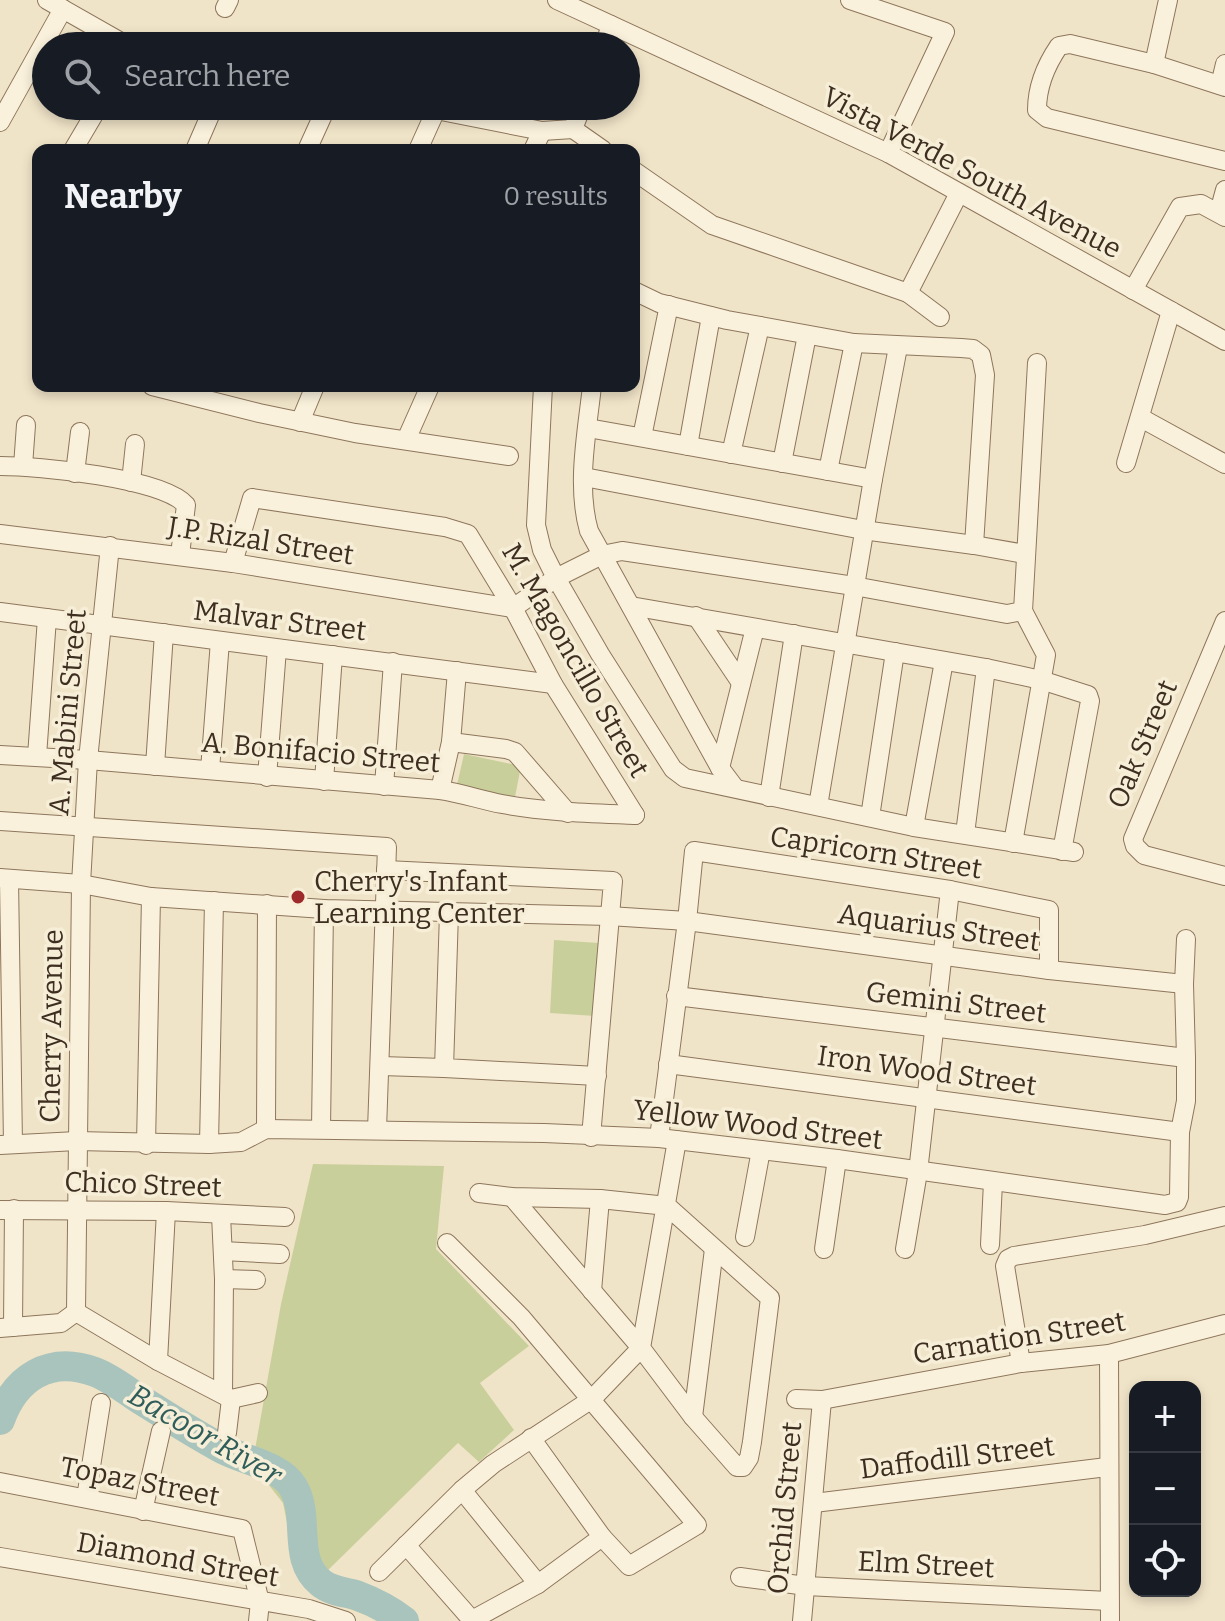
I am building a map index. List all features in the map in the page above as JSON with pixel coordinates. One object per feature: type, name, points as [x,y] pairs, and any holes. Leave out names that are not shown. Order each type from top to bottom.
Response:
[{"type":"street","name":"Vista Verde South Avenue","points":[[557,0],[626,32]]},
{"type":"street","points":[[850,0],[945,32],[888,153]]},
{"type":"street","points":[[1154,64],[1168,0]]},
{"type":"street","points":[[42,32],[55,5],[103,32]]},
{"type":"street","points":[[609,32],[611,25]]},
{"type":"street","name":"Vista Verde South Avenue","points":[[640,38],[888,153],[1225,341]]},
{"type":"street","points":[[1225,64],[1222,86],[1154,64],[1070,44],[1059,46],[1051,57],[1037,94],[1037,110],[1047,118],[1225,161]]},
{"type":"street","points":[[0,122],[32,54]]},
{"type":"street","points":[[77,144],[91,120]]},
{"type":"street","points":[[198,144],[208,120]]},
{"type":"street","points":[[310,144],[321,120]]},
{"type":"street","points":[[421,144],[432,120]]},
{"type":"street","points":[[486,120],[542,131],[573,129],[594,144]]},
{"type":"street","points":[[573,129],[577,120]]},
{"type":"street","points":[[536,144],[542,131]]},
{"type":"street","points":[[640,175],[712,225],[908,293],[940,317]]},
{"type":"street","points":[[908,293],[959,193]]},
{"type":"street","points":[[1133,290],[1180,207],[1224,203]]},
{"type":"street","points":[[640,293],[711,316],[807,335],[898,347],[973,349],[981,355],[985,375],[974,545]]},
{"type":"street","points":[[642,437],[669,305]]},
{"type":"street","points":[[1126,463],[1171,311]]},
{"type":"street","points":[[688,446],[711,316]]},
{"type":"street","points":[[731,454],[760,326]]},
{"type":"street","points":[[782,463],[807,335]]},
{"type":"street","points":[[828,471],[854,343]]},
{"type":"street","points":[[818,806],[847,645],[863,530],[898,347]]},
{"type":"street","points":[[1013,843],[1046,655],[1023,611],[1037,363]]},
{"type":"street","points":[[300,422],[312,392]]},
{"type":"street","points":[[406,440],[427,392]]},
{"type":"street","points":[[543,392],[536,525],[542,550],[600,654],[673,769],[685,778],[769,797],[914,827],[1068,852],[1090,697],[1041,680],[986,668],[631,606]]},
{"type":"street","points":[[591,392],[584,477],[584,516],[589,531],[720,768],[735,788]]},
{"type":"street","points":[[209,393],[300,422],[509,456]]},
{"type":"street","points":[[1141,418],[1225,464]]},
{"type":"street","points":[[23,466],[26,425]]},
{"type":"street","points":[[588,428],[873,479]]},
{"type":"street","points":[[75,473],[80,432]]},
{"type":"street","points":[[131,482],[135,444]]},
{"type":"street","points":[[0,466],[23,466],[131,482],[180,498],[186,505],[180,555]]},
{"type":"street","points":[[584,477],[863,530],[1025,554]]},
{"type":"street","name":"M. Magoncillo Street","points":[[233,563],[252,498],[445,527],[468,534],[513,608],[553,684],[635,815]]},
{"type":"street","name":"J.P. Rizal Street","points":[[0,534],[180,555],[513,608]]},
{"type":"street","name":"A. Mabini Street","points":[[81,884],[88,760],[110,546]]},
{"type":"street","points":[[513,608],[556,578],[602,555],[622,551],[854,586],[1007,614],[1023,611]]},
{"type":"street","name":"Malvar Street","points":[[0,612],[553,684]]},
{"type":"street","points":[[696,616],[741,683]]},
{"type":"street","points":[[37,756],[47,618]]},
{"type":"street","name":"Oak Street","points":[[1225,621],[1133,839],[1144,855],[1225,876]]},
{"type":"street","points":[[720,768],[755,628]]},
{"type":"street","points":[[155,766],[164,633]]},
{"type":"street","points":[[769,797],[794,634]]},
{"type":"street","points":[[210,770],[220,641]]},
{"type":"street","points":[[267,777],[277,649]]},
{"type":"street","points":[[870,817],[895,652]]},
{"type":"street","points":[[324,781],[333,655]]},
{"type":"street","points":[[914,827],[944,661]]},
{"type":"street","points":[[384,786],[393,662]]},
{"type":"street","points":[[965,834],[986,668]]},
{"type":"street","points":[[440,790],[451,742],[457,671]]},
{"type":"street","points":[[451,742],[515,752],[568,813]]},
{"type":"street","name":"A. Bonifacio Street","points":[[0,755],[440,790],[568,813],[635,815]]},
{"type":"street","points":[[0,821],[387,847],[377,1130]]},
{"type":"street","name":"Capricorn Street","points":[[687,921],[694,851],[950,890],[1049,910],[1049,970]]},
{"type":"street","points":[[386,870],[613,881],[591,1137]]},
{"type":"street","points":[[4,878],[6,1144],[77,1141],[146,1145],[209,1144],[241,1142],[266,1129],[267,904]]},
{"type":"street","name":"Aquarius Street","points":[[4,878],[81,884],[151,897],[324,909],[609,916],[687,921],[1049,970],[1184,984]]},
{"type":"street","name":"Cherry Avenue","points":[[76,1312],[81,884]]},
{"type":"street","points":[[905,1249],[918,1172],[950,890]]},
{"type":"street","points":[[146,1145],[151,897]]},
{"type":"street","points":[[209,1144],[214,901]]},
{"type":"street","points":[[321,1129],[324,909]]},
{"type":"street","points":[[444,1068],[449,913]]},
{"type":"street","points":[[379,1572],[462,1490],[493,1464],[592,1399],[641,1348],[667,1206],[668,1064],[687,921]]},
{"type":"street","points":[[1180,1132],[1186,1101],[1186,939]]},
{"type":"street","name":"Gemini Street","points":[[676,996],[1186,1058]]},
{"type":"street","name":"Iron Wood Street","points":[[668,1064],[1180,1132]]},
{"type":"street","points":[[381,1066],[597,1076]]},
{"type":"street","name":"Yellow Wood Street","points":[[266,1129],[544,1133],[668,1139],[837,1159],[1165,1205],[1177,1202],[1180,1191],[1180,1132]]},
{"type":"street","points":[[745,1237],[761,1150]]},
{"type":"street","points":[[824,1249],[837,1159]]},
{"type":"street","points":[[990,1245],[993,1182]]},
{"type":"street","points":[[479,1193],[667,1206],[770,1298],[752,1442],[746,1466],[737,1467],[693,1417],[641,1348],[512,1197]]},
{"type":"street","points":[[592,1291],[600,1199]]},
{"type":"street","points":[[7,1210],[7,1328],[61,1323],[76,1312],[158,1361],[227,1397],[258,1393]]},
{"type":"street","name":"Chico Street","points":[[7,1210],[166,1211],[285,1217]]},
{"type":"street","points":[[158,1361],[166,1211]]},
{"type":"street","points":[[221,1215],[227,1433]]},
{"type":"street","points":[[1021,1363],[1005,1266],[1008,1259],[1145,1235],[1225,1216]]},
{"type":"street","points":[[447,1243],[521,1317],[697,1525],[629,1566],[602,1537],[531,1438]]},
{"type":"street","points":[[693,1417],[714,1249]]},
{"type":"street","points":[[223,1251],[280,1254]]},
{"type":"street","points":[[224,1279],[256,1280]]},
{"type":"street","name":"Carnation Street","points":[[796,1399],[822,1400],[1021,1363],[1109,1354],[1225,1324]]},
{"type":"street","points":[[1109,1354],[1107,1467],[1110,1621]]},
{"type":"street","name":"Orchid Street","points":[[802,1621],[822,1400]]},
{"type":"street","points":[[86,1498],[101,1403]]},
{"type":"street","points":[[143,1511],[161,1431]]},
{"type":"street","name":"Daffodill Street","points":[[814,1503],[1107,1467]]},
{"type":"street","name":"Topaz Street","points":[[0,1482],[242,1529],[259,1612]]},
{"type":"street","points":[[462,1490],[538,1584]]},
{"type":"street","points":[[406,1545],[471,1619],[482,1616],[538,1584],[602,1537]]},
{"type":"street","name":"Diamond Street","points":[[0,1557],[259,1612],[309,1609],[346,1621]]},
{"type":"street","name":"Elm Street","points":[[740,1577],[806,1586],[1109,1601]]},
{"type":"green space","points":[[464,754],[521,766],[515,797],[457,785]]},
{"type":"green space","points":[[554,940],[599,943],[595,1016],[550,1013]]},
{"type":"green space","points":[[313,1164],[444,1166],[436,1249],[529,1346],[480,1383],[514,1430],[479,1462],[458,1443],[323,1575],[374,1595],[420,1621],[382,1621],[314,1596],[296,1567],[283,1503],[268,1484],[248,1474],[281,1304]]},
{"type":"waterway","name":"Bacoor River","points":[[0,1420],[15,1392],[36,1374],[63,1366],[95,1372],[209,1442],[270,1468],[287,1479],[298,1499],[306,1562],[312,1573],[329,1588],[368,1600],[404,1621]]},
{"type":"place","name":"Cherry's Infant Learning Center","points":[[298,897]]}]
